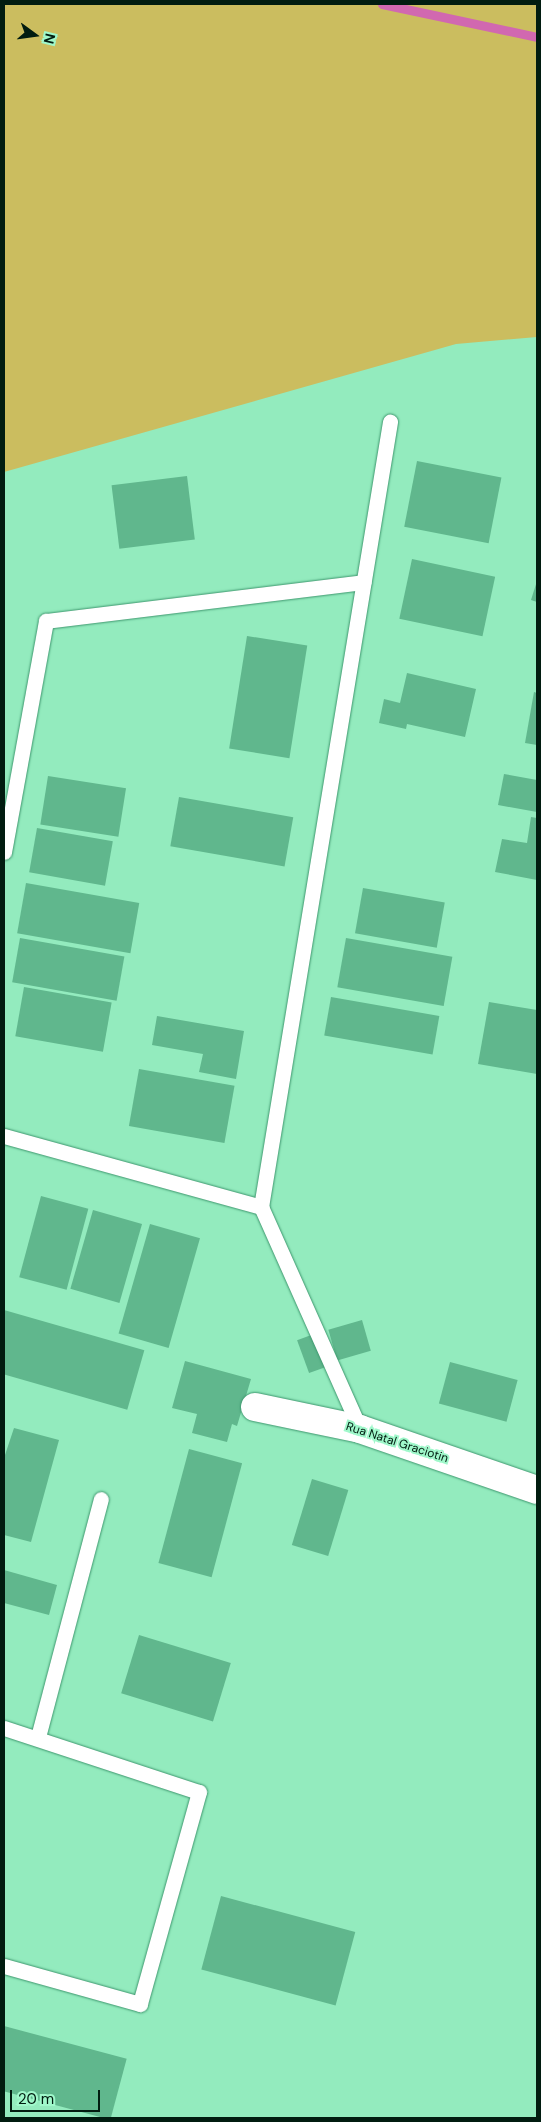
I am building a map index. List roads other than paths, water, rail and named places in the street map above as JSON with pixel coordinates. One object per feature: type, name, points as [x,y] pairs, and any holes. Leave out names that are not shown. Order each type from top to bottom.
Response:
[{"type":"street","name":"Rua Natal Graciotin","points":[[255,1407],[360,1429],[537,1490]]},
{"type":"lane","points":[[360,1429],[261,1207],[390,422]]},
{"type":"lane","points":[[4,852],[46,621],[364,582]]},
{"type":"lane","points":[[4,1136],[261,1207]]},
{"type":"lane","points":[[38,1737],[101,1499]]},
{"type":"lane","points":[[4,1728],[38,1737],[199,1792],[140,2004],[4,1966]]},
{"type":"waterway","points":[[382,4],[537,37]]}]
